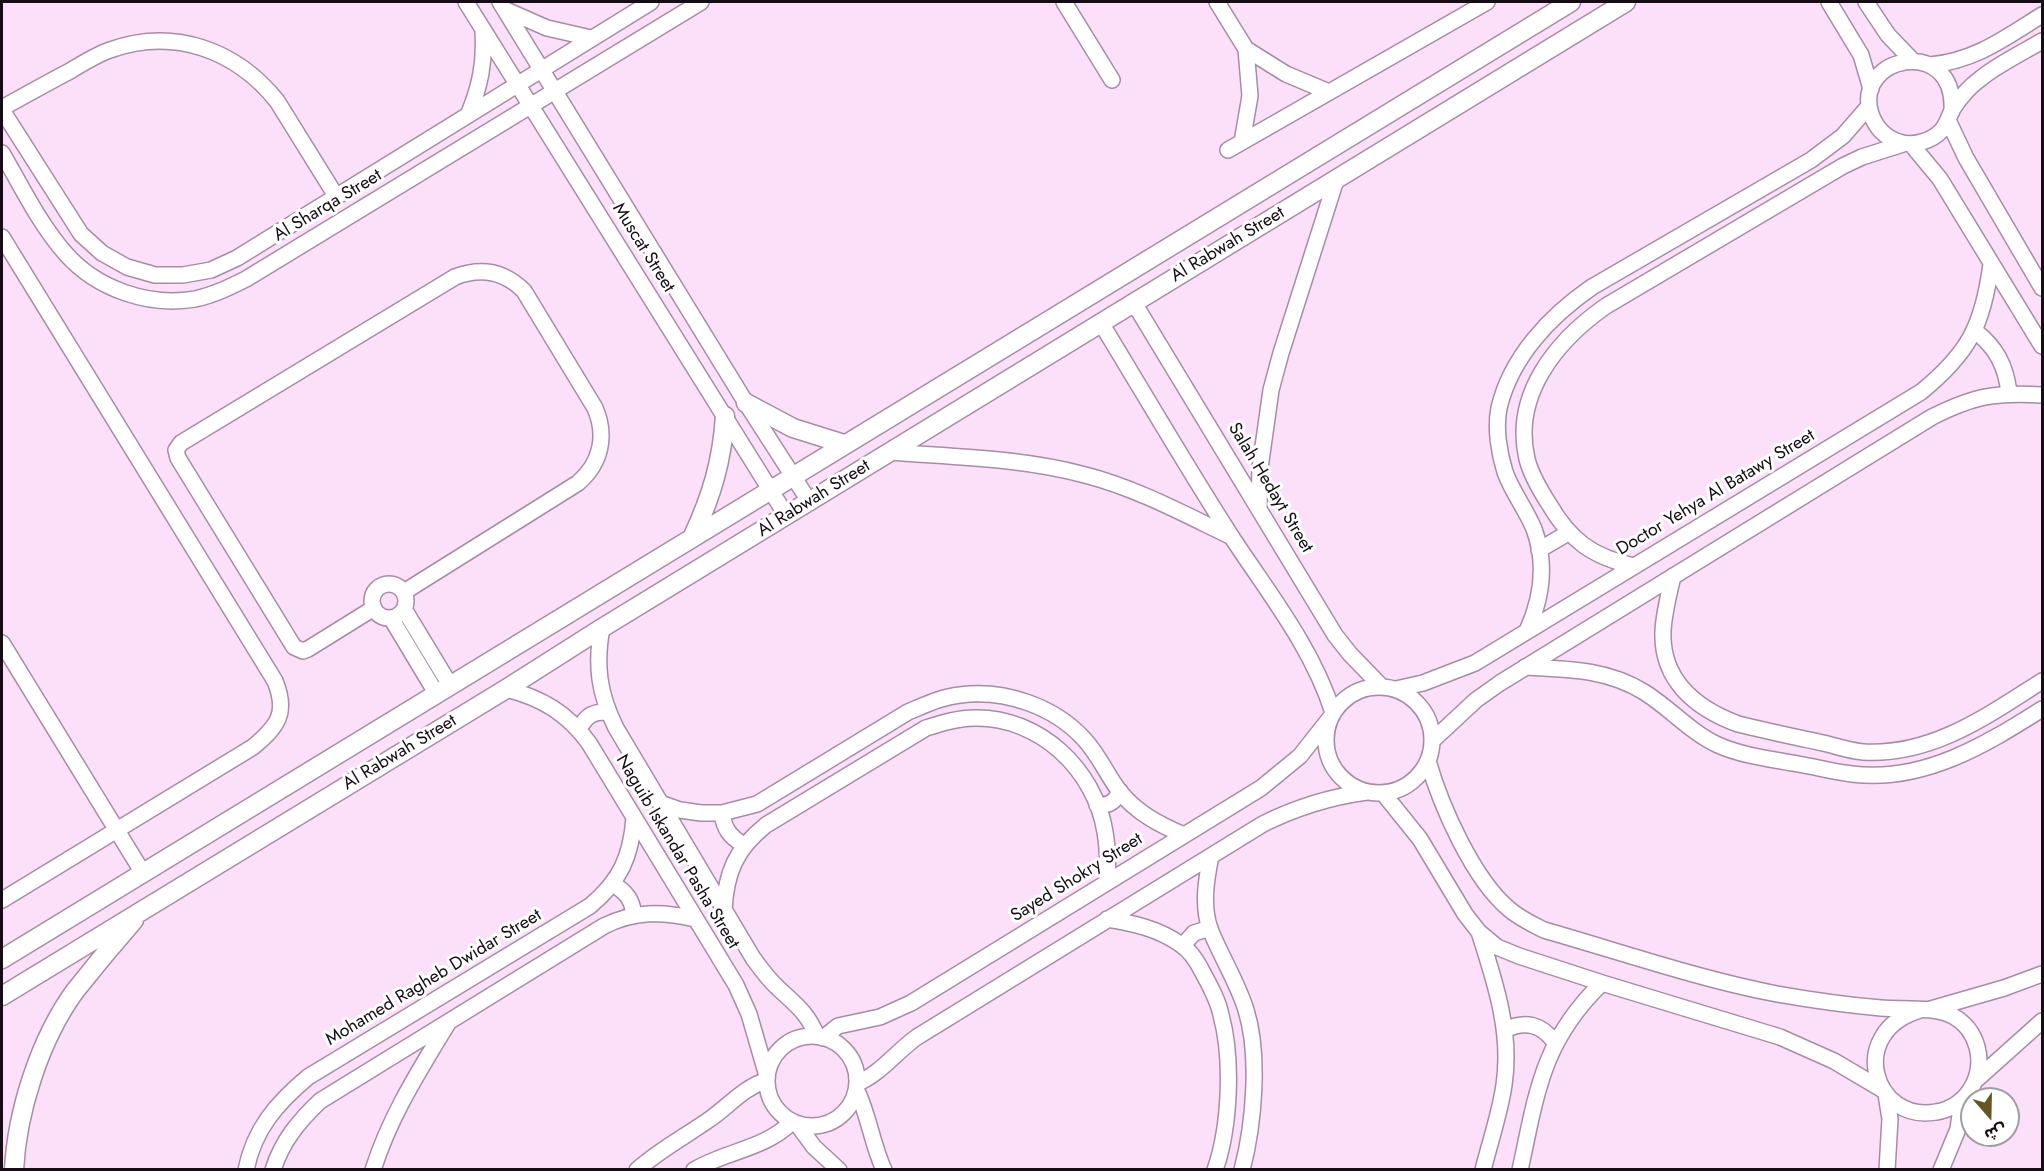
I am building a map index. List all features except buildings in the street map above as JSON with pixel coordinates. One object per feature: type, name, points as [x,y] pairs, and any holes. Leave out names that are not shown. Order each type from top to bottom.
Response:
[{"type":"street","name":"Muscat Street","points":[[466,2],[786,515]]},
{"type":"street","name":"Al Sharqa Street","points":[[2,109],[81,234],[102,253],[127,267],[154,274],[183,275],[211,270],[237,258],[651,2]]},
{"type":"street","name":"Al Sharqa Street","points":[[2,153],[50,232],[66,254],[87,273],[111,287],[138,297],[166,300],[194,299],[221,292],[246,279],[700,2]]},
{"type":"street","points":[[1064,2],[1112,80]]},
{"type":"street","points":[[1217,2],[1246,49],[1286,74],[1329,92]]},
{"type":"street","points":[[1453,21],[1459,2]]},
{"type":"street","points":[[1228,150],[1487,2]]},
{"type":"street","name":"Al Rabwah Street","points":[[2,959],[1570,2]]},
{"type":"street","name":"Al Rabwah Street","points":[[2,996],[1626,2]]},
{"type":"street","points":[[1829,2],[1861,55],[1871,89]]},
{"type":"street","points":[[1866,2],[1888,35],[1913,61]]},
{"type":"street","name":"Muscat Street","points":[[502,6],[746,403],[809,501]]},
{"type":"street","points":[[502,6],[547,28],[591,38]]},
{"type":"street","points":[[2043,15],[1985,50],[1949,63],[1930,65],[1913,61],[1899,62],[1887,68],[1871,89],[1869,105],[1878,127],[1886,135],[1907,144],[1940,178],[2043,346]]},
{"type":"street","points":[[469,113],[482,72],[482,29]]},
{"type":"street","points":[[2,109],[102,53],[134,42],[159,40],[183,42],[206,48],[235,62],[249,71],[266,88],[277,101],[336,196]]},
{"type":"street","points":[[1634,566],[1616,562],[1582,546],[1569,533],[1535,481],[1527,461],[1523,439],[1524,417],[1529,396],[1547,362],[1586,320],[1606,306],[1824,177],[1862,157],[1922,142],[1933,137],[1942,130],[1964,94],[1979,80],[2043,41]]},
{"type":"street","points":[[1242,142],[1250,96],[1246,49]]},
{"type":"street","points":[[1930,65],[1941,73],[1949,84],[1952,98],[1950,116],[1966,159],[2042,285]]},
{"type":"street","points":[[1415,96],[1432,121]]},
{"type":"street","points":[[1527,632],[1536,612],[1540,592],[1542,571],[1539,550],[1533,529],[1506,473],[1500,452],[1498,431],[1499,409],[1511,378],[1527,349],[1548,322],[1573,300],[1811,160],[1843,136],[1869,105]]},
{"type":"street","points":[[1259,507],[1260,468],[1271,390],[1336,180]]},
{"type":"street","points":[[2,237],[275,681],[282,697],[280,717],[270,734],[253,747],[2,900]]},
{"type":"street","name":"Doctor Yehya Al Batawy Street","points":[[1389,688],[1423,683],[1466,667],[1921,392],[1942,375],[1975,331],[1987,298],[1991,264]]},
{"type":"street","points":[[374,608],[308,649],[303,651],[294,647],[178,458],[176,450],[181,443],[455,277],[478,271],[501,275],[510,279],[524,291],[596,408],[601,427],[600,448],[593,468],[578,483],[404,592]]},
{"type":"street","name":"Salah Hedayt Street","points":[[1134,303],[1335,635],[1350,654],[1389,688]]},
{"type":"street","points":[[1101,323],[1232,537],[1313,663],[1325,687],[1332,716]]},
{"type":"street","points":[[1975,331],[2000,357],[2009,393]]},
{"type":"street","points":[[1433,740],[1476,700],[1525,667],[1932,417],[1956,405],[1982,397],[2009,393],[2043,395]]},
{"type":"street","points":[[746,403],[793,428],[844,444]]},
{"type":"street","points":[[693,537],[716,478],[723,447],[726,416]]},
{"type":"street","points":[[890,452],[1006,461],[1046,466],[1085,475],[1124,487],[1232,537]]},
{"type":"street","points":[[1539,550],[1569,533]]},
{"type":"street","points":[[1673,576],[1663,630],[1664,650],[1669,669],[1679,686],[1699,703],[1720,718],[1738,724],[1861,752],[1888,752],[1947,737],[1974,724],[2043,681]]},
{"type":"street","points":[[395,584],[404,592],[406,597],[398,613],[381,616],[374,608],[374,593],[380,586],[395,584]]},
{"type":"street","points":[[398,613],[443,689]]},
{"type":"street","name":"Naguib Iskandar Pasha Street","points":[[602,628],[598,649],[598,670],[601,692],[608,712],[758,966],[776,987],[802,1009],[820,1037]]},
{"type":"street","points":[[2,643],[143,873]]},
{"type":"street","points":[[1525,667],[1580,670],[1624,681],[1644,692],[1698,734],[1718,745],[1739,753],[1853,774],[1886,774],[1918,770],[1950,760],[1980,747],[2043,710]]},
{"type":"street","points":[[1663,705],[1679,686]]},
{"type":"street","points":[[694,1170],[725,1155],[768,1140],[794,1123],[822,1126],[834,1121],[852,1103],[857,1087],[917,1037],[1263,824],[1314,802],[1367,792],[1383,793],[1397,790],[1410,783],[1421,774],[1428,761],[1433,740],[1431,727],[1418,703],[1408,695],[1389,688],[1368,688],[1354,693],[1342,702],[1332,716],[1326,733],[1331,764],[1346,781],[1367,792]]},
{"type":"street","name":"Naguib Iskandar Pasha Street","points":[[506,689],[546,702],[564,714],[579,729],[736,985],[749,1014],[767,1078]]},
{"type":"street","points":[[660,803],[680,810],[701,813],[722,813],[757,804],[908,712],[933,701],[959,695],[987,694],[1014,698],[1039,707],[1063,720],[1083,738],[1120,791],[1149,818],[1184,835]]},
{"type":"street","points":[[579,729],[590,715],[608,712]]},
{"type":"street","name":"Sayed Shokry Street","points":[[820,1037],[838,1026],[880,1017],[911,1003],[1184,835],[1281,773],[1305,750],[1332,716]]},
{"type":"street","points":[[724,910],[725,887],[732,865],[744,845],[766,825],[926,728],[950,720],[975,718],[1000,720],[1025,728],[1047,739],[1082,775],[1097,805],[1105,830],[1108,856],[1107,882]]},
{"type":"street","points":[[1428,761],[1441,801],[1484,881],[1503,904],[1526,922],[1544,930],[1742,986],[1848,1005],[1924,1010],[1953,1016],[1971,1033],[1979,1056],[1975,1081]]},
{"type":"street","points":[[1097,805],[1112,803],[1120,791]]},
{"type":"street","points":[[1383,793],[1409,823],[1465,915],[1479,932],[1497,947],[1602,983],[1780,1037],[1834,1061],[1885,1092],[1896,1104],[1909,1110],[1923,1113],[1937,1112],[1951,1108],[1960,1101]]},
{"type":"street","points":[[722,813],[723,823],[728,832],[744,845]]},
{"type":"street","name":"Mohamed Ragheb Dwidar Street","points":[[246,1170],[249,1156],[262,1125],[282,1099],[308,1077],[591,906],[613,884],[625,863],[632,841],[634,818]]},
{"type":"street","points":[[1211,856],[1206,888],[1210,928],[1237,986],[1252,1036],[1254,1062],[1250,1121],[1242,1170]]},
{"type":"street","points":[[613,884],[629,897],[634,915]]},
{"type":"street","points":[[14,1170],[22,1115],[34,1072],[52,1032],[74,993],[145,908]]},
{"type":"street","points":[[273,1170],[284,1142],[300,1120],[320,1101],[604,926],[634,915],[664,913],[695,919]]},
{"type":"street","points":[[1107,918],[1134,923],[1159,932],[1182,945],[1199,966],[1212,989],[1221,1013],[1226,1038],[1226,1122],[1215,1170]]},
{"type":"street","points":[[1182,945],[1194,933],[1210,928]]},
{"type":"street","points":[[1479,932],[1500,1000],[1505,1030],[1506,1058],[1504,1085],[1483,1170]]},
{"type":"street","points":[[1887,1170],[1890,1119],[1885,1092],[1876,1069],[1877,1047],[1883,1034],[1905,1015],[1976,997],[2043,974]]},
{"type":"street","points":[[1520,1170],[1538,1090],[1555,1043],[1584,1000],[1602,983]]},
{"type":"street","points":[[373,1170],[381,1145],[400,1103],[449,1021]]},
{"type":"street","points":[[1971,1087],[2043,1022]]},
{"type":"street","points":[[1505,1030],[1515,1025],[1527,1024],[1539,1027],[1548,1033],[1555,1043]]},
{"type":"street","points":[[838,1170],[814,1147],[794,1123],[782,1115],[773,1105],[768,1093],[767,1078],[771,1062],[790,1042],[803,1037],[820,1037],[834,1042],[852,1059],[856,1070],[857,1087],[875,1149],[884,1170]]},
{"type":"street","points":[[638,1170],[713,1117],[739,1094],[767,1078]]},
{"type":"street","points":[[1941,1170],[1958,1129],[1960,1114]]}]
